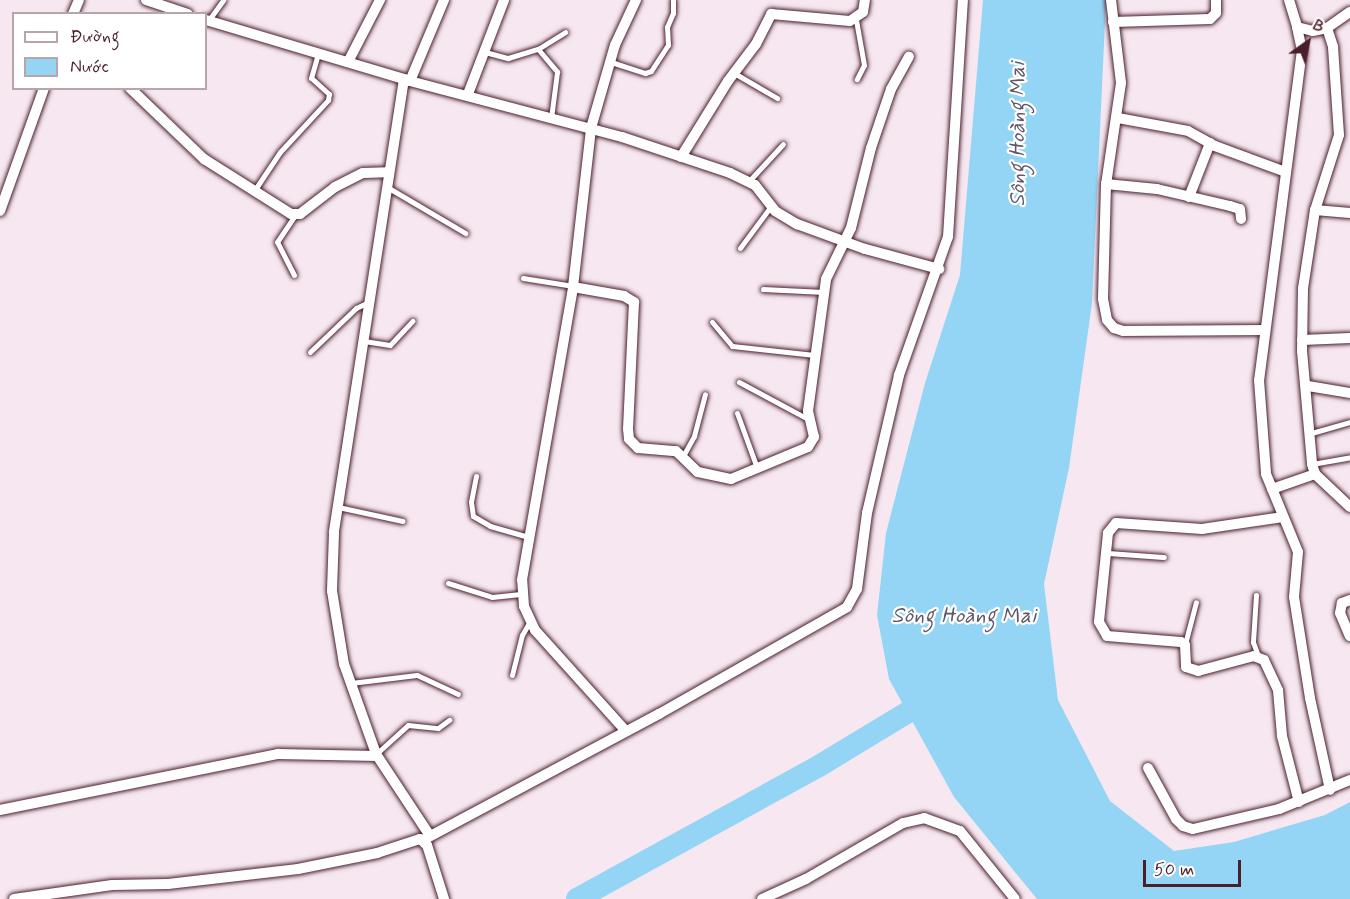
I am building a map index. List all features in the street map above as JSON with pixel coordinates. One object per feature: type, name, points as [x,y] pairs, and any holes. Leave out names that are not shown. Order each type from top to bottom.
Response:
[{"type":"street","points":[[146,0],[172,11]]},
{"type":"street","points":[[348,62],[380,0]]},
{"type":"street","points":[[444,0],[407,80],[387,172],[338,507],[332,591],[349,683],[376,755],[426,838],[444,899]]},
{"type":"street","points":[[468,94],[504,0]]},
{"type":"street","points":[[624,729],[530,621],[523,594],[528,537],[551,431],[573,287],[591,128],[611,62],[636,0]]},
{"type":"street","points":[[681,157],[756,44],[771,14],[856,20],[863,12],[865,0]]},
{"type":"street","points":[[14,899],[112,885],[168,884],[298,869],[426,838],[624,729],[659,714],[847,607],[857,589],[867,513],[900,375],[939,269],[948,237],[963,0]]},
{"type":"street","points":[[1111,0],[1120,68],[1118,118],[1106,184],[1103,299],[1109,325],[1134,331],[1262,330]]},
{"type":"street","points":[[1113,22],[1210,19],[1216,13],[1216,0]]},
{"type":"street","points":[[1289,0],[1298,27],[1302,50],[1262,330],[1260,423],[1272,489],[1298,552],[1294,597],[1310,698],[1330,790]]},
{"type":"street","points":[[1298,27],[1313,31],[1327,28],[1350,12]]},
{"type":"street","points":[[207,20],[407,80],[468,94],[591,128],[681,157],[749,181],[771,206],[797,224],[844,241],[939,269]]},
{"type":"street","points":[[1327,28],[1333,47],[1338,135],[1315,210],[1303,288],[1302,340],[1308,386],[1307,434],[1314,469],[1350,507]]},
{"type":"street","points":[[573,287],[624,296],[634,302],[629,439],[638,448],[676,451],[683,456],[688,467],[714,477],[731,479],[808,447],[814,437],[808,420],[824,292],[854,219],[868,158],[891,89],[909,57]]},
{"type":"street","points":[[0,211],[43,90]]},
{"type":"street","points":[[132,90],[204,159],[295,215],[357,176],[387,172]]},
{"type":"street","points":[[1118,118],[1188,131],[1210,143],[1283,171]]},
{"type":"street","points":[[1189,197],[1210,143]]},
{"type":"street","points":[[1106,184],[1235,207],[1242,213],[1241,219]]},
{"type":"street","points":[[1315,210],[1350,213]]},
{"type":"street","points":[[1302,340],[1350,338]]},
{"type":"street","points":[[1308,386],[1350,393]]},
{"type":"street","points":[[1272,489],[1314,469]]},
{"type":"street","points":[[1283,517],[1202,529],[1116,523],[1108,534],[1099,622],[1104,633],[1185,644],[1186,667],[1198,671],[1258,656],[1267,663],[1278,690],[1282,736],[1299,802]]},
{"type":"street","points":[[1350,600],[1342,603],[1340,613],[1350,636]]},
{"type":"street","points":[[0,810],[278,754],[376,755]]},
{"type":"street","points":[[1148,768],[1176,819],[1187,828],[1299,802],[1350,780]]},
{"type":"street","points":[[762,899],[806,879],[903,823],[924,818],[960,831],[1015,899]]},
{"type":"lane","points":[[207,20],[223,0]]},
{"type":"lane","points":[[611,62],[645,73],[651,71],[668,45],[667,27],[673,14],[673,0]]},
{"type":"lane","points":[[856,20],[864,65],[857,79]]},
{"type":"lane","points":[[483,51],[507,58],[538,50],[566,32]]},
{"type":"lane","points":[[538,50],[557,72],[551,118]]},
{"type":"lane","points":[[254,191],[280,152],[328,100],[329,94],[311,78],[319,53]]},
{"type":"lane","points":[[734,74],[777,98]]},
{"type":"lane","points":[[749,181],[783,144]]},
{"type":"lane","points":[[385,185],[465,233]]},
{"type":"lane","points":[[740,248],[771,206]]},
{"type":"lane","points":[[294,275],[278,242],[295,215]]},
{"type":"lane","points":[[523,278],[573,287]]},
{"type":"lane","points":[[763,289],[824,292]]},
{"type":"lane","points":[[310,352],[356,308],[369,302]]},
{"type":"lane","points":[[364,341],[390,345],[412,321]]},
{"type":"lane","points":[[712,322],[732,346],[815,355]]},
{"type":"lane","points":[[739,382],[808,420]]},
{"type":"lane","points":[[683,456],[694,436],[705,394]]},
{"type":"lane","points":[[737,413],[756,468]]},
{"type":"lane","points":[[1307,434],[1350,422]]},
{"type":"lane","points":[[1314,469],[1350,457]]},
{"type":"lane","points":[[476,476],[471,502],[474,516],[490,526],[528,537]]},
{"type":"lane","points":[[338,507],[402,522]]},
{"type":"lane","points":[[1107,553],[1164,557]]},
{"type":"lane","points":[[448,583],[492,597],[523,594]]},
{"type":"lane","points":[[1256,595],[1253,642],[1258,656]]},
{"type":"lane","points":[[1185,644],[1196,602]]},
{"type":"lane","points":[[512,675],[522,634],[530,621]]},
{"type":"lane","points":[[349,683],[417,675],[458,694]]},
{"type":"lane","points":[[376,755],[408,725],[438,728],[449,720]]},
{"type":"water","name":"Sông Hoàng Mai","points":[[983,0],[1106,0],[1092,303],[1069,468],[1044,584],[1058,700],[1110,801],[1174,851],[1234,842],[1325,815],[1350,802],[1350,899],[1037,899],[954,797],[889,679],[877,615],[886,533],[925,383],[960,275]]},
{"type":"waterway","points":[[577,899],[819,766],[933,697]]}]
